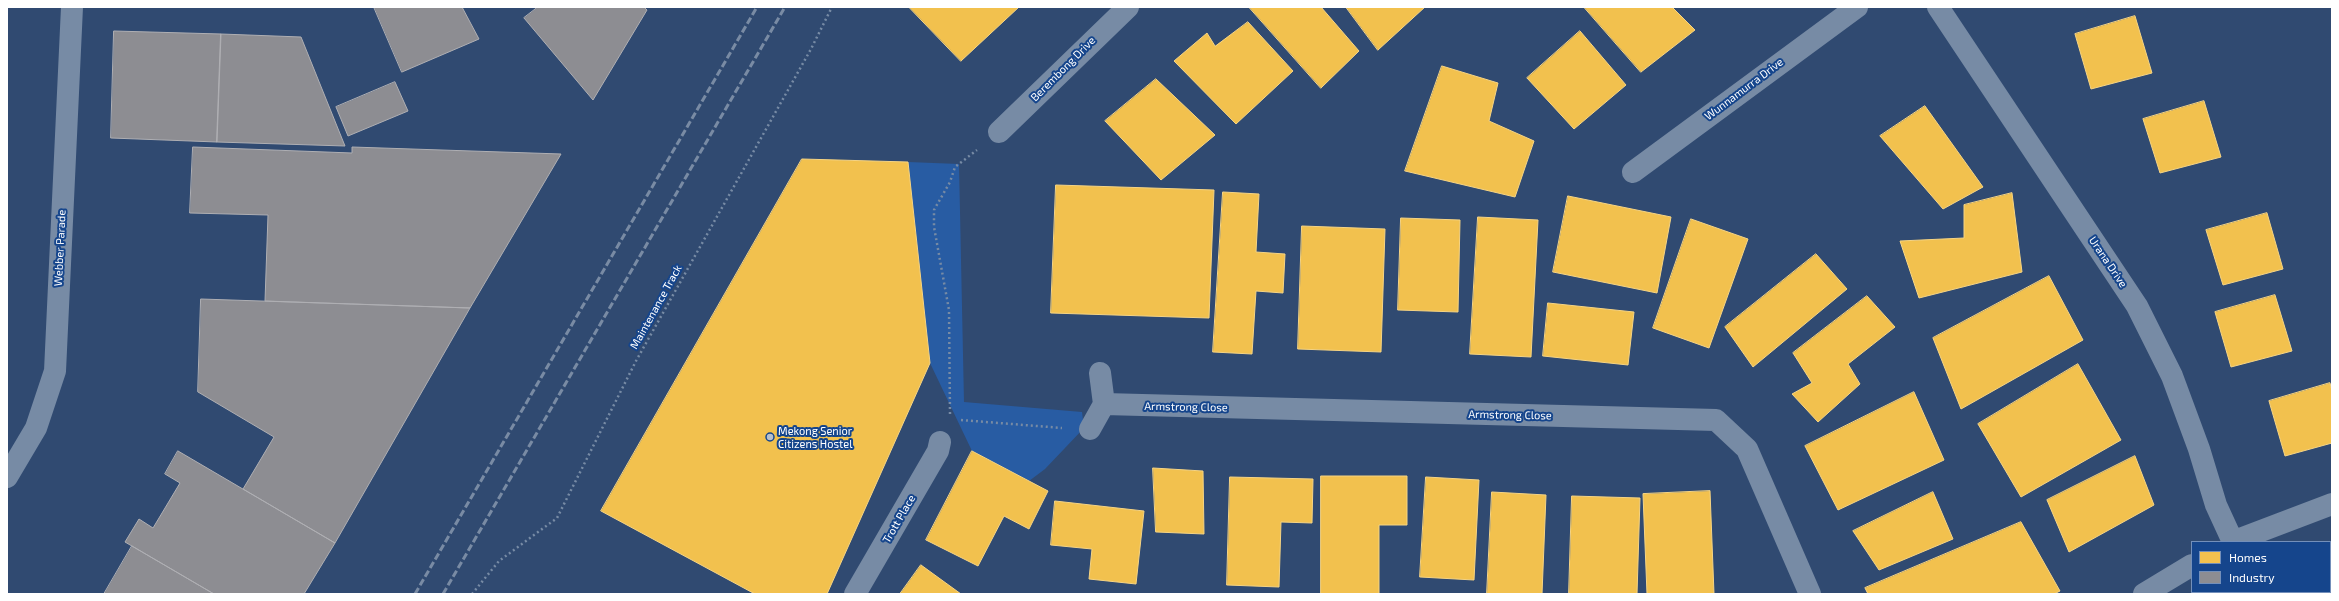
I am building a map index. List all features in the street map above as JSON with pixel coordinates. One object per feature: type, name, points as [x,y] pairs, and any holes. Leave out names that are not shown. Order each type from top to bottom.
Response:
[{"type":"street","name":"Webber Parade","points":[[7,477],[36,428],[55,371],[72,7]]},
{"type":"street","name":"Berembong Drive","points":[[999,132],[1128,7]]},
{"type":"street","name":"Wunnamurra Drive","points":[[1633,172],[1857,7]]},
{"type":"street","name":"Urana Drive","points":[[1938,7],[2137,306],[2172,376],[2199,448],[2216,505],[2232,541]]},
{"type":"street","points":[[1090,429],[1104,404],[1100,373]]},
{"type":"street","name":"Armstrong Close","points":[[1104,404],[1716,420],[1747,449],[1810,594]]},
{"type":"street","name":"Trott Place","points":[[855,594],[938,451],[940,442]]},
{"type":"street","points":[[2235,541],[2332,504]]},
{"type":"street","points":[[2144,594],[2191,565]]},
{"type":"path","name":"Maintenance Track","points":[[472,594],[499,561],[557,518],[636,360],[811,49],[832,7]]},
{"type":"path","points":[[940,442],[950,419],[949,310],[934,227],[934,210],[950,182],[955,167]]},
{"type":"path","points":[[950,419],[1090,429]]},
{"type":"shaded area","points":[[908,162],[959,164],[964,402],[1082,412],[1084,428],[1045,469],[1029,481],[972,451],[930,363]]},
{"type":"building: Homes","points":[[909,7],[1019,7],[961,61]]},
{"type":"building: Homes","points":[[1249,7],[1321,7],[1359,51],[1321,88]]},
{"type":"building: Homes","points":[[1346,7],[1425,7],[1378,50]]},
{"type":"building: Homes","points":[[1584,7],[1672,7],[1695,30],[1641,72]]},
{"type":"building: Homes","points":[[2135,16],[2152,73],[2091,89],[2075,34]]},
{"type":"building: Homes","points":[[1248,22],[1293,71],[1236,124],[1174,61],[1207,33],[1215,46]]},
{"type":"building: Homes","points":[[1580,31],[1626,85],[1574,129],[1527,78]]},
{"type":"building: Homes","points":[[1442,66],[1498,83],[1489,121],[1534,141],[1515,197],[1405,171]]},
{"type":"building: Homes","points":[[1156,79],[1215,135],[1161,180],[1105,121]]},
{"type":"building: Homes","points":[[2204,101],[2221,157],[2160,173],[2143,119]]},
{"type":"building: Homes","points":[[1925,106],[1983,187],[1943,209],[1880,136]]},
{"type":"building: Homes","name":"Mekong Senior Citizens Hostel","points":[[802,159],[908,162],[930,363],[827,594],[755,594],[601,511]]},
{"type":"building: Homes","points":[[1056,185],[1214,190],[1209,318],[1051,313]]},
{"type":"building: Homes","points":[[1223,192],[1259,194],[1256,252],[1285,254],[1283,293],[1256,291],[1252,354],[1213,352]]},
{"type":"building: Homes","points":[[2012,193],[2022,272],[1919,298],[1900,241],[1964,238],[1964,205]]},
{"type":"building: Homes","points":[[1568,196],[1671,217],[1657,293],[1553,272]]},
{"type":"building: Homes","points":[[2267,213],[2283,269],[2223,285],[2206,230]]},
{"type":"building: Homes","points":[[1478,217],[1538,220],[1531,357],[1470,354]]},
{"type":"building: Homes","points":[[1401,218],[1460,220],[1458,312],[1398,310]]},
{"type":"building: Homes","points":[[1691,219],[1748,239],[1709,348],[1653,328]]},
{"type":"building: Homes","points":[[1302,226],[1385,229],[1381,352],[1298,349]]},
{"type":"building: Homes","points":[[1816,254],[1847,289],[1753,367],[1725,327]]},
{"type":"building: Homes","points":[[2049,276],[2083,340],[1961,409],[1933,338]]},
{"type":"building: Homes","points":[[2275,295],[2292,351],[2231,367],[2215,312]]},
{"type":"building: Homes","points":[[1867,296],[1895,327],[1848,364],[1860,384],[1818,422],[1792,394],[1812,383],[1793,353]]},
{"type":"building: Homes","points":[[1548,303],[1634,312],[1628,365],[1543,356]]},
{"type":"building: Homes","points":[[2078,364],[2121,440],[2021,497],[1978,424]]},
{"type":"building: Homes","points":[[2330,383],[2332,391],[2332,443],[2285,456],[2269,401]]},
{"type":"building: Homes","points":[[1914,392],[1944,460],[1838,510],[1805,446]]},
{"type":"building: Homes","points":[[972,451],[1048,491],[1029,529],[1004,516],[978,566],[926,540]]},
{"type":"building: Homes","points":[[2135,456],[2154,505],[2069,552],[2047,500]]},
{"type":"building: Homes","points":[[1153,468],[1203,471],[1204,534],[1156,532]]},
{"type":"building: Homes","points":[[1321,476],[1407,476],[1407,525],[1379,525],[1379,594],[1321,594]]},
{"type":"building: Homes","points":[[1230,477],[1313,479],[1312,523],[1281,522],[1279,587],[1227,585]]},
{"type":"building: Homes","points":[[1426,477],[1479,480],[1474,580],[1420,577]]},
{"type":"building: Homes","points":[[1710,491],[1714,594],[1647,594],[1643,494]]},
{"type":"building: Homes","points":[[1492,492],[1546,495],[1542,594],[1487,594]]},
{"type":"building: Homes","points":[[1933,492],[1953,539],[1879,570],[1853,531]]},
{"type":"building: Homes","points":[[1572,496],[1640,498],[1637,594],[1569,594]]},
{"type":"building: Homes","points":[[1055,501],[1144,511],[1136,584],[1089,579],[1092,549],[1051,545]]},
{"type":"building: Homes","points":[[2021,522],[2060,591],[2054,594],[1868,594],[1865,588]]},
{"type":"building: Homes","points":[[921,565],[961,594],[900,594]]},
{"type":"building: Industry","points":[[374,7],[462,7],[479,39],[402,72]]},
{"type":"building: Industry","points":[[538,7],[644,7],[647,10],[593,100],[524,18]]},
{"type":"building: Industry","points":[[114,31],[221,34],[217,142],[111,138]]},
{"type":"building: Industry","points":[[221,34],[301,37],[345,146],[217,142]]},
{"type":"building: Industry","points":[[395,82],[408,111],[348,136],[336,107]]},
{"type":"building: Industry","points":[[193,147],[352,153],[352,147],[561,154],[470,308],[265,301],[268,215],[190,213]]},
{"type":"building: Industry","points":[[201,299],[470,308],[335,543],[243,489],[274,437],[198,392]]},
{"type":"building: Industry","points":[[178,451],[335,543],[304,594],[214,594],[125,542],[139,519],[153,528],[180,483],[165,474]]},
{"type":"building: Industry","points":[[132,546],[214,594],[104,594]]},
{"type":"railway","points":[[415,594],[757,7]]},
{"type":"railway","points":[[443,594],[785,7]]},
{"type":"place","name":"Mekong Senior Citizens Hostel","points":[[770,437]]}]
